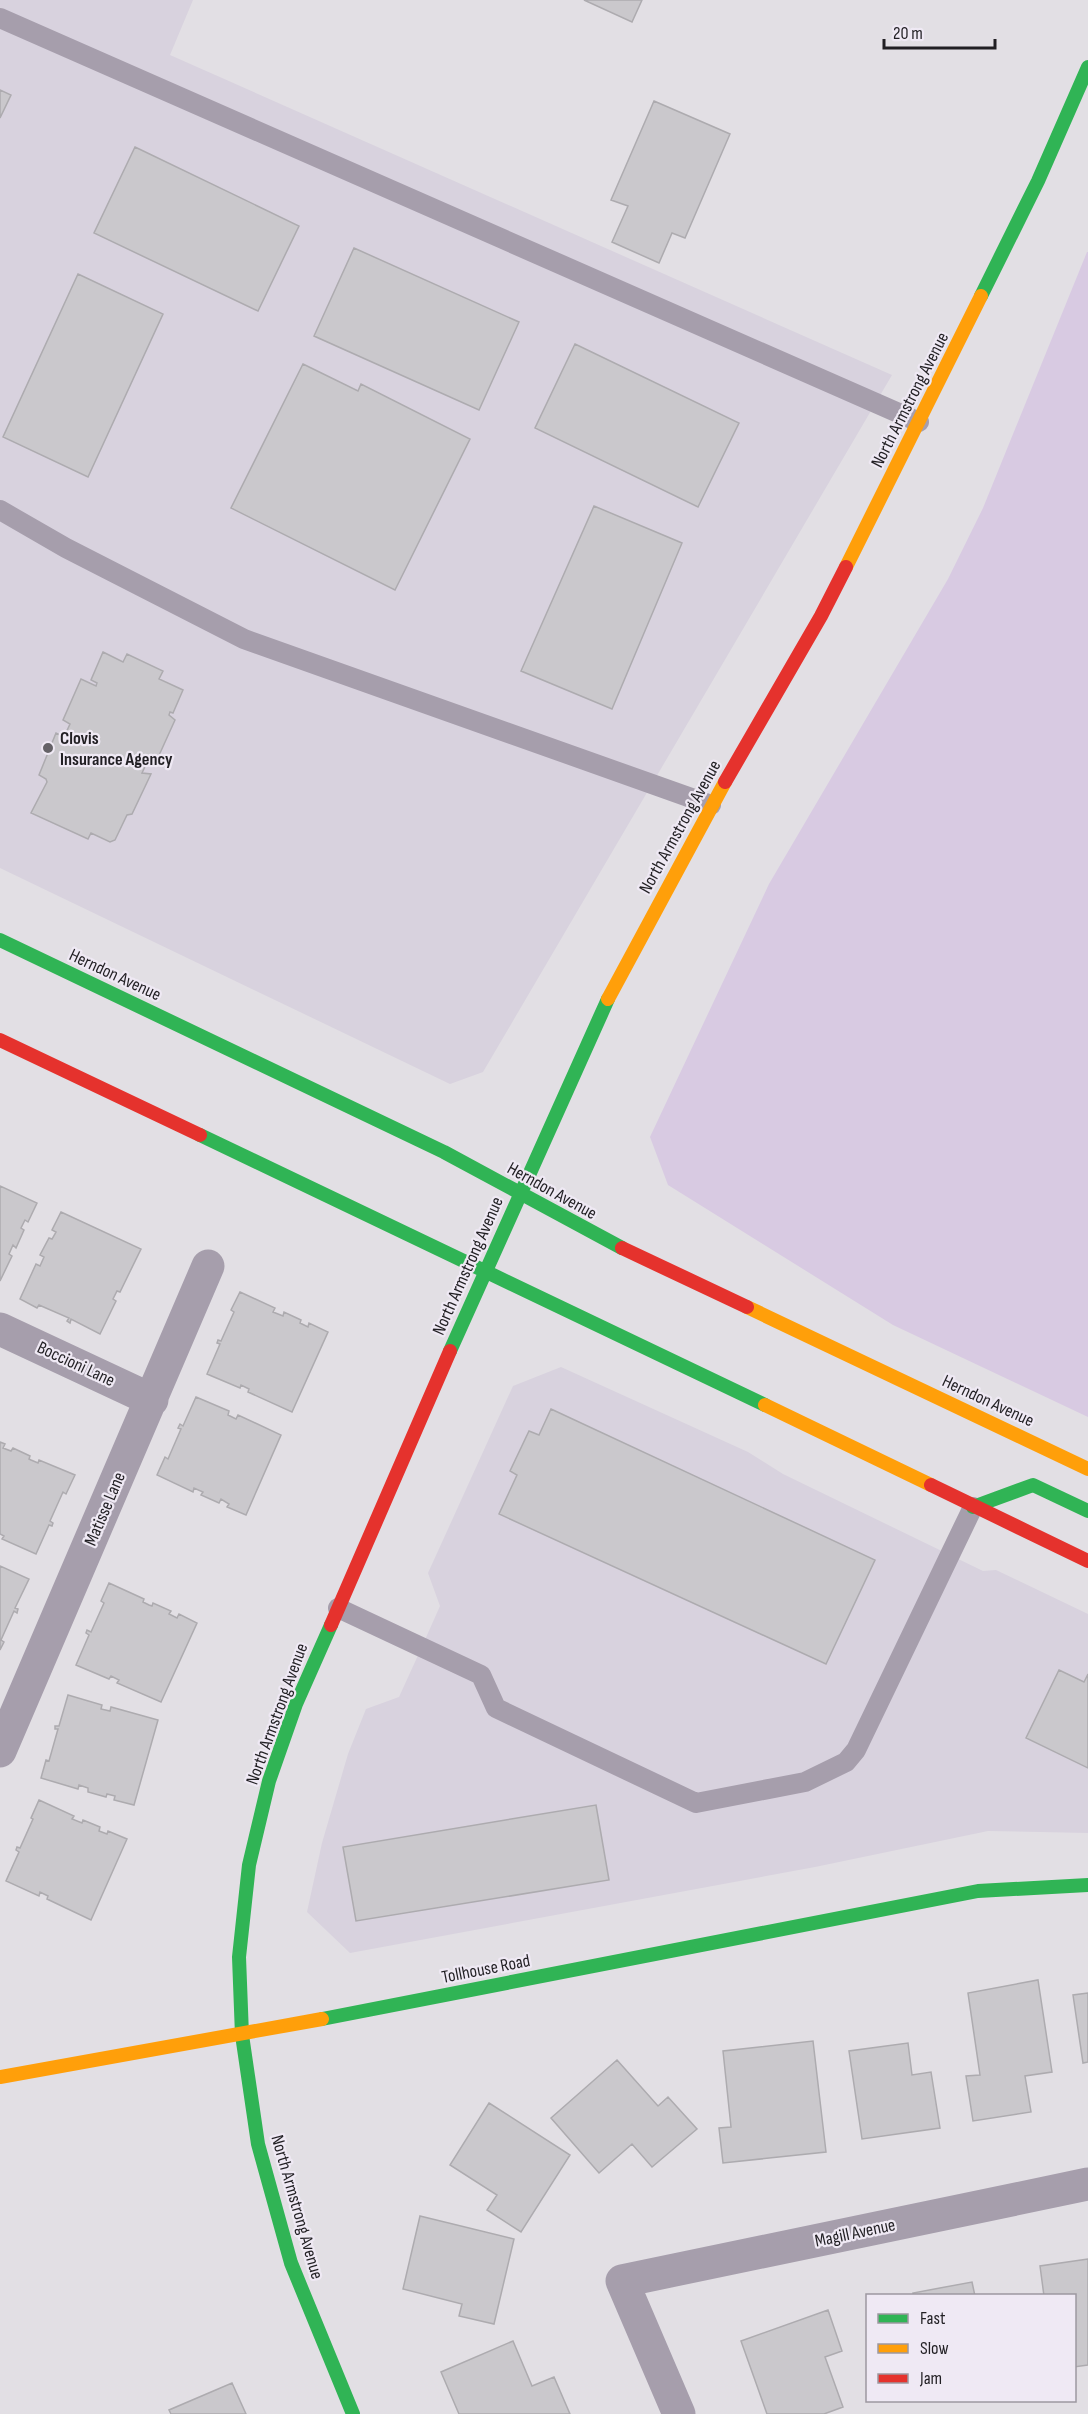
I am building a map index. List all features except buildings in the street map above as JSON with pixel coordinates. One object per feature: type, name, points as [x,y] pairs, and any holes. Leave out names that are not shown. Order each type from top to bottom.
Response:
[{"type":"street","name":"North Armstrong Avenue","points":[[353,2414],[291,2262],[258,2144],[242,2035],[239,1957],[249,1865],[269,1781],[296,1704],[485,1270],[609,996],[711,805],[821,616],[1038,181],[1088,67]]},
{"type":"street","name":"Herndon Avenue","points":[[0,940],[444,1152],[594,1235],[1088,1469]]},
{"type":"street","points":[[0,1040],[485,1270],[1088,1561]]},
{"type":"street","name":"Matisse Lane","points":[[0,1751],[208,1266]]},
{"type":"street","name":"Boccioni Lane","points":[[0,1329],[152,1400]]},
{"type":"street","points":[[973,1507],[1033,1485],[1088,1511]]},
{"type":"street","name":"Tollhouse Road","points":[[0,2077],[242,2035],[978,1891],[1088,1885]]},
{"type":"street","name":"Magill Avenue","points":[[679,2414],[621,2282],[1088,2184]]},
{"type":"lane","points":[[0,18],[919,422]]},
{"type":"lane","points":[[0,510],[66,548],[244,639],[711,805]]},
{"type":"lane","points":[[338,1608],[481,1675],[496,1708],[696,1803],[792,1786],[831,1771],[846,1762],[856,1750],[973,1507]]},
{"type":"shaded area","points":[[0,0],[193,0],[170,55],[892,375],[483,1072],[450,1084],[0,868]]},
{"type":"shaded area","points":[[1087,252],[1088,1417],[893,1325],[668,1185],[650,1137],[769,884],[948,579],[983,508]]},
{"type":"shaded area","points":[[561,1367],[748,1452],[783,1474],[983,1571],[996,1570],[1088,1614],[1088,1833],[988,1831],[815,1867],[350,1953],[307,1912],[322,1843],[348,1754],[366,1709],[399,1697],[420,1651],[440,1606],[428,1573],[513,1386]]},
{"type":"traffic: fast","points":[[981,296],[1038,181],[1088,67]]},
{"type":"traffic: fast","points":[[0,940],[444,1152],[622,1248]]},
{"type":"traffic: fast","points":[[450,1351],[608,999]]},
{"type":"traffic: fast","points":[[200,1135],[765,1405]]},
{"type":"traffic: fast","points":[[973,1507],[1033,1485],[1088,1511]]},
{"type":"traffic: fast","points":[[331,1625],[296,1704],[269,1781],[249,1865],[239,1957],[242,2035],[258,2144],[291,2263],[353,2414]]},
{"type":"traffic: fast","points":[[322,2019],[978,1891],[1088,1885]]},
{"type":"traffic: slow","points":[[846,567],[981,296]]},
{"type":"traffic: slow","points":[[608,999],[725,782]]},
{"type":"traffic: slow","points":[[747,1307],[1088,1469]]},
{"type":"traffic: slow","points":[[765,1405],[931,1485]]},
{"type":"traffic: slow","points":[[0,2077],[322,2019]]},
{"type":"traffic: jam","points":[[725,782],[821,616],[846,567]]},
{"type":"traffic: jam","points":[[0,1040],[200,1135]]},
{"type":"traffic: jam","points":[[622,1248],[747,1307]]},
{"type":"traffic: jam","points":[[331,1625],[450,1351]]},
{"type":"traffic: jam","points":[[931,1485],[1088,1561]]},
{"type":"place","name":"Clovis Insurance Agency","points":[[48,748]]}]
